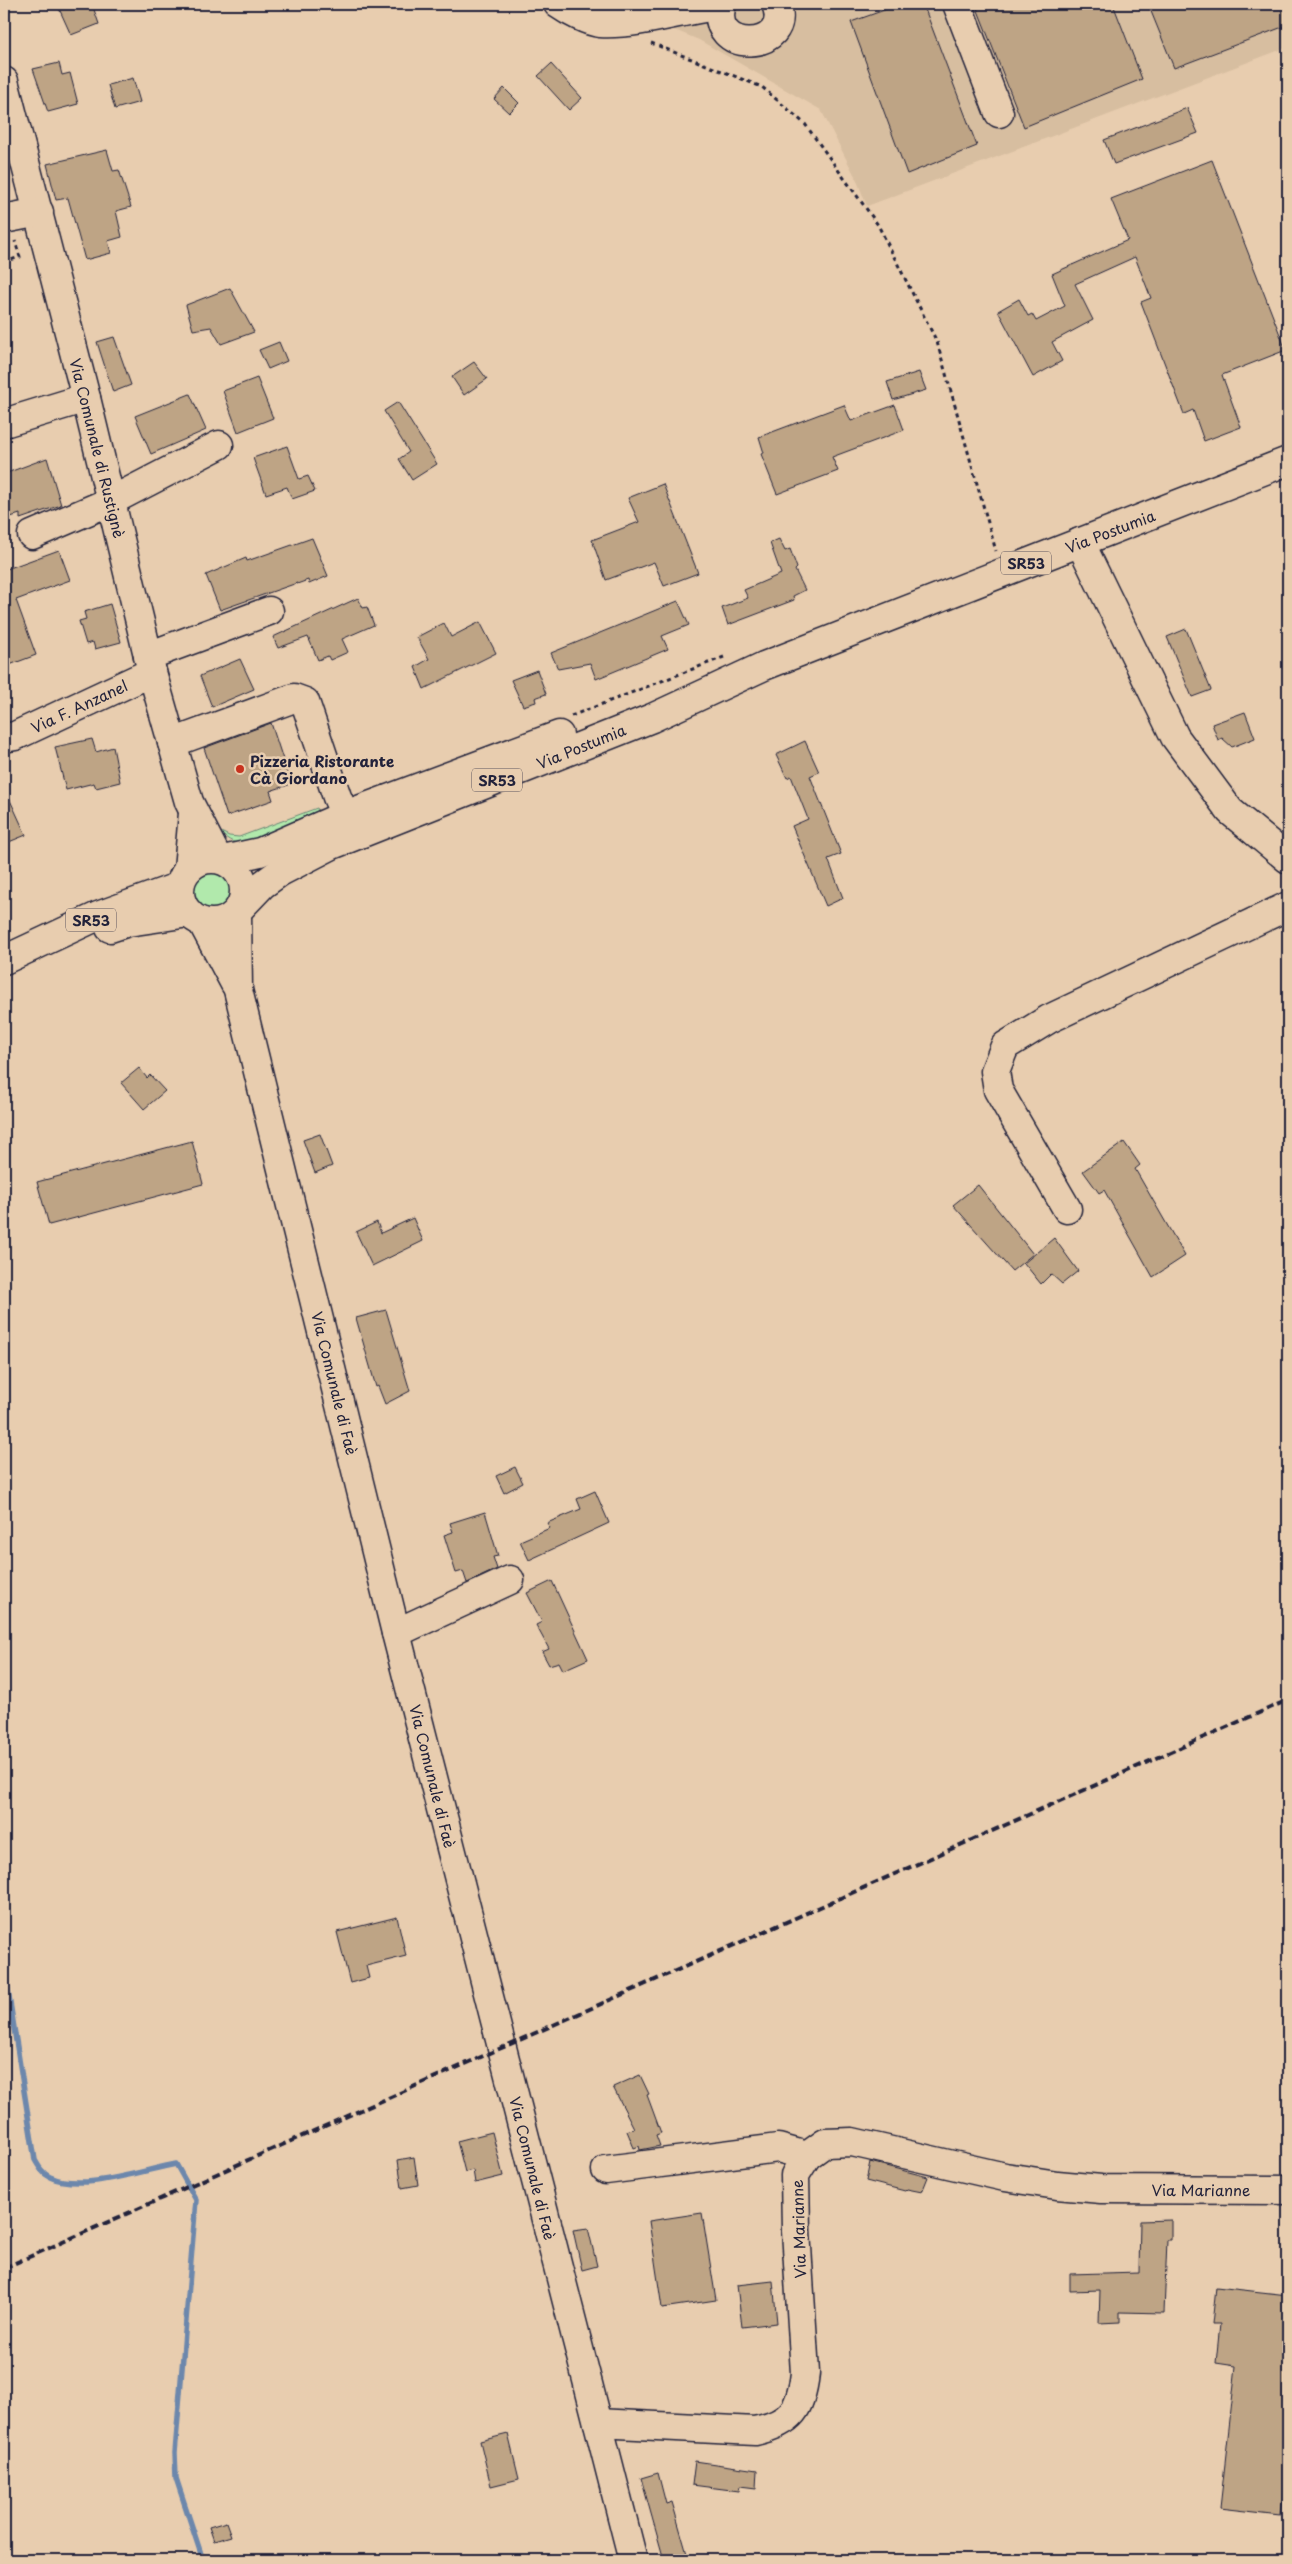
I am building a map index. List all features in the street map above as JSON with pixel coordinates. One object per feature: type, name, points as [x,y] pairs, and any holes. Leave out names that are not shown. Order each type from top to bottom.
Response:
[{"type":"street","points":[[558,4],[598,23],[636,22],[683,10],[722,9],[728,34],[736,40],[755,43],[771,34],[776,26],[778,16],[776,4]]},
{"type":"street","points":[[957,4],[999,113]]},
{"type":"street","name":"Via Comunale di Rustignè","points":[[4,81],[39,212],[150,664],[172,744],[193,813],[203,826],[220,859]]},
{"type":"street","points":[[6,219],[39,212]]},
{"type":"street","points":[[4,423],[86,398]]},
{"type":"street","points":[[32,535],[111,501],[219,445]]},
{"type":"street","name":"Via Postumia","points":[[238,911],[262,885],[280,872],[332,845],[652,718],[764,666],[1288,461]]},
{"type":"street","points":[[1080,542],[1175,737],[1230,812],[1288,859]]},
{"type":"street","name":"Via F. Anzanel","points":[[4,736],[15,736],[150,664],[269,611]]},
{"type":"street","name":"Via Postumia","points":[[220,859],[260,852],[346,814],[663,696],[764,666]]},
{"type":"street","points":[[172,744],[294,698],[305,702],[310,712],[337,798],[346,814]]},
{"type":"street","name":"Via Comunale di Rustignè","points":[[184,877],[193,813]]},
{"type":"street","points":[[220,859],[232,864],[243,880],[245,890],[238,911],[220,922],[195,917],[183,905],[184,877],[202,860],[220,859]]},
{"type":"street","name":"SR53","points":[[4,960],[184,877]]},
{"type":"street","points":[[1067,1209],[998,1090],[995,1071],[1005,1046],[1049,1019],[1288,906]]},
{"type":"street","name":"Via Comunale di Faè","points":[[238,911],[238,990],[396,1633],[633,2560]]},
{"type":"street","name":"Via Comunale di Faè","points":[[195,917],[238,990]]},
{"type":"street","name":"SR53","points":[[4,960],[128,922],[195,917]]},
{"type":"street","points":[[396,1633],[510,1580]]},
{"type":"street","name":"Via Marianne","points":[[598,2423],[755,2431],[776,2426],[795,2411],[802,2396],[805,2373],[796,2231],[795,2175],[807,2156],[825,2143],[852,2142],[1005,2176],[1058,2185],[1100,2189],[1288,2190]]},
{"type":"street","points":[[606,2170],[778,2148],[807,2156]]},
{"type":"path","points":[[644,40],[762,88],[805,124],[878,225],[937,342],[998,558]]},
{"type":"path","points":[[4,262],[20,258],[6,219]]},
{"type":"path","points":[[569,717],[729,655]]},
{"type":"shaded area","points":[[612,4],[1288,4],[1288,47],[867,206],[856,178],[821,110],[699,40]]},
{"type":"green space","points":[[317,808],[321,815],[280,833],[258,840],[239,843],[232,842],[215,829],[229,836],[239,837]]},
{"type":"green space","points":[[212,861],[227,869],[235,882],[235,888],[223,907],[210,913],[187,902],[184,894],[195,865]]},
{"type":"building","points":[[57,4],[92,4],[99,24],[71,35]]},
{"type":"building","points":[[901,4],[923,4],[977,146],[907,174],[851,22]]},
{"type":"building","points":[[988,4],[1113,4],[1142,79],[1024,127],[977,8]]},
{"type":"building","points":[[1148,4],[1288,4],[1288,25],[1174,68]]},
{"type":"building","points":[[59,63],[62,75],[70,73],[78,104],[48,112],[33,69]]},
{"type":"building","points":[[551,64],[582,98],[569,110],[538,76]]},
{"type":"building","points":[[133,78],[140,102],[115,109],[108,85]]},
{"type":"building","points":[[504,88],[519,103],[509,113],[494,99]]},
{"type":"building","points":[[1187,108],[1198,133],[1114,164],[1104,140]]},
{"type":"building","points":[[107,150],[113,171],[119,170],[131,207],[116,211],[122,237],[108,241],[111,253],[85,260],[68,198],[56,200],[47,164]]},
{"type":"building","points":[[1212,160],[1286,350],[1222,375],[1241,427],[1204,441],[1193,410],[1184,414],[1141,302],[1151,298],[1135,257],[1075,284],[1093,320],[1052,342],[1062,361],[1033,377],[998,311],[1019,299],[1028,316],[1032,314],[1036,321],[1065,306],[1052,274],[1128,240],[1111,199]]},
{"type":"building","points":[[230,288],[254,332],[221,344],[211,327],[193,330],[186,305]]},
{"type":"building","points":[[114,337],[131,385],[113,392],[97,342]]},
{"type":"building","points":[[279,342],[287,361],[268,369],[259,350]]},
{"type":"building","points":[[474,362],[487,379],[464,395],[452,377]]},
{"type":"building","points":[[919,372],[926,390],[893,400],[887,382]]},
{"type":"building","points":[[257,378],[273,418],[238,432],[223,391]]},
{"type":"building","points":[[190,394],[206,430],[151,454],[135,416]]},
{"type":"building","points":[[398,402],[437,464],[412,480],[399,459],[409,452],[384,411]]},
{"type":"building","points":[[844,405],[851,421],[895,405],[904,430],[832,457],[838,471],[777,494],[761,454],[764,453],[759,437]]},
{"type":"building","points":[[287,446],[299,479],[308,476],[315,491],[292,499],[287,487],[266,494],[253,458]]},
{"type":"building","points":[[47,458],[61,505],[20,519],[20,514],[4,519],[4,474]]},
{"type":"building","points":[[663,484],[698,573],[664,586],[654,562],[606,580],[592,540],[639,522],[628,498]]},
{"type":"building","points":[[312,538],[328,576],[309,584],[308,580],[297,583],[220,610],[206,575],[246,558],[247,561]]},
{"type":"building","points":[[779,539],[785,551],[790,549],[797,568],[795,570],[805,590],[793,596],[794,600],[728,625],[722,608],[748,598],[744,590],[781,574],[770,543]]},
{"type":"building","points":[[59,550],[70,580],[16,600],[36,655],[4,667],[4,570]]},
{"type":"building","points":[[358,598],[363,608],[367,607],[374,625],[342,639],[348,652],[330,660],[328,656],[318,660],[308,637],[278,648],[273,637]]},
{"type":"building","points":[[678,601],[689,625],[662,636],[668,649],[596,679],[590,663],[558,669],[551,653]]},
{"type":"building","points":[[110,604],[121,642],[95,649],[93,642],[86,644],[79,621],[86,619],[84,612]]},
{"type":"building","points":[[480,622],[496,653],[424,689],[415,667],[429,659],[417,637],[444,623],[451,637]]},
{"type":"building","points":[[1186,629],[1211,690],[1192,697],[1167,637]]},
{"type":"building","points":[[240,659],[254,689],[212,707],[200,676]]},
{"type":"building","points":[[537,670],[546,694],[535,698],[536,702],[523,706],[511,680]]},
{"type":"building","points":[[1245,712],[1255,738],[1232,747],[1222,738],[1218,740],[1212,724]]},
{"type":"building","points":[[271,723],[291,784],[270,791],[273,800],[227,816],[204,748]]},
{"type":"building","points":[[92,739],[96,752],[113,747],[120,782],[96,788],[94,783],[66,790],[55,747]]},
{"type":"building","points":[[805,741],[819,772],[810,776],[841,854],[828,859],[843,898],[826,906],[792,826],[808,819],[791,776],[787,778],[776,755]]},
{"type":"building","points":[[4,787],[26,835],[4,844]]},
{"type":"building","points":[[139,1068],[147,1078],[150,1075],[165,1091],[144,1109],[121,1083]]},
{"type":"building","points":[[320,1134],[332,1166],[315,1173],[303,1140]]},
{"type":"building","points":[[192,1141],[203,1184],[49,1225],[37,1182]]},
{"type":"building","points":[[1124,1142],[1140,1165],[1135,1169],[1185,1256],[1153,1277],[1104,1190],[1099,1193],[1083,1171]]},
{"type":"building","points":[[978,1185],[1033,1254],[1012,1271],[953,1205]]},
{"type":"building","points":[[413,1218],[423,1241],[372,1266],[356,1232],[377,1222],[381,1233]]},
{"type":"building","points":[[1054,1238],[1078,1271],[1062,1284],[1051,1274],[1041,1284],[1024,1263]]},
{"type":"building","points":[[386,1310],[410,1391],[385,1404],[378,1386],[376,1387],[356,1318]]},
{"type":"building","points":[[515,1467],[523,1483],[504,1493],[496,1476]]},
{"type":"building","points":[[595,1491],[609,1523],[529,1560],[520,1541],[550,1528],[547,1523],[581,1509],[577,1499]]},
{"type":"building","points":[[485,1512],[498,1556],[493,1557],[497,1569],[467,1583],[463,1571],[456,1573],[444,1535],[453,1532],[450,1523]]},
{"type":"building","points":[[552,1581],[588,1659],[563,1670],[559,1662],[549,1665],[542,1652],[549,1649],[536,1625],[542,1622],[527,1593]]},
{"type":"building","points":[[397,1917],[406,1956],[366,1966],[369,1978],[350,1983],[337,1932]]},
{"type":"building","points":[[640,2075],[649,2094],[647,2095],[661,2133],[656,2135],[660,2146],[640,2150],[639,2146],[634,2148],[627,2131],[634,2128],[613,2087]]},
{"type":"building","points":[[492,2132],[503,2176],[475,2183],[473,2170],[465,2172],[457,2141]]},
{"type":"building","points":[[414,2157],[418,2185],[402,2188],[398,2160]]},
{"type":"building","points":[[870,2162],[928,2177],[922,2192],[907,2189],[905,2191],[866,2181]]},
{"type":"building","points":[[702,2213],[716,2300],[662,2308],[649,2221]]},
{"type":"building","points":[[1171,2220],[1171,2240],[1167,2240],[1164,2313],[1120,2312],[1120,2322],[1099,2323],[1100,2290],[1070,2291],[1070,2274],[1139,2272],[1140,2221]]},
{"type":"building","points":[[588,2228],[597,2266],[582,2270],[573,2230]]},
{"type":"building","points":[[773,2281],[777,2323],[742,2327],[737,2285]]},
{"type":"building","points":[[1216,2287],[1288,2295],[1288,2453],[1281,2515],[1220,2508],[1236,2366],[1216,2363],[1220,2324],[1212,2324]]},
{"type":"building","points":[[508,2434],[519,2479],[491,2486],[480,2441]]},
{"type":"building","points":[[695,2461],[757,2470],[756,2488],[740,2486],[739,2491],[692,2485]]},
{"type":"building","points":[[658,2473],[666,2504],[672,2502],[687,2554],[666,2560],[664,2560],[641,2478]]},
{"type":"building","points":[[226,2522],[231,2536],[214,2541],[209,2527]]},
{"type":"waterway","points":[[4,1965],[35,2160],[41,2170],[50,2177],[63,2181],[79,2182],[113,2178],[176,2164],[196,2200],[175,2453],[176,2478],[203,2560]]},
{"type":"railway","points":[[4,2268],[1288,1700]]},
{"type":"place","name":"Pizzeria Ristorante Cà Giordano","points":[[240,769]]}]
